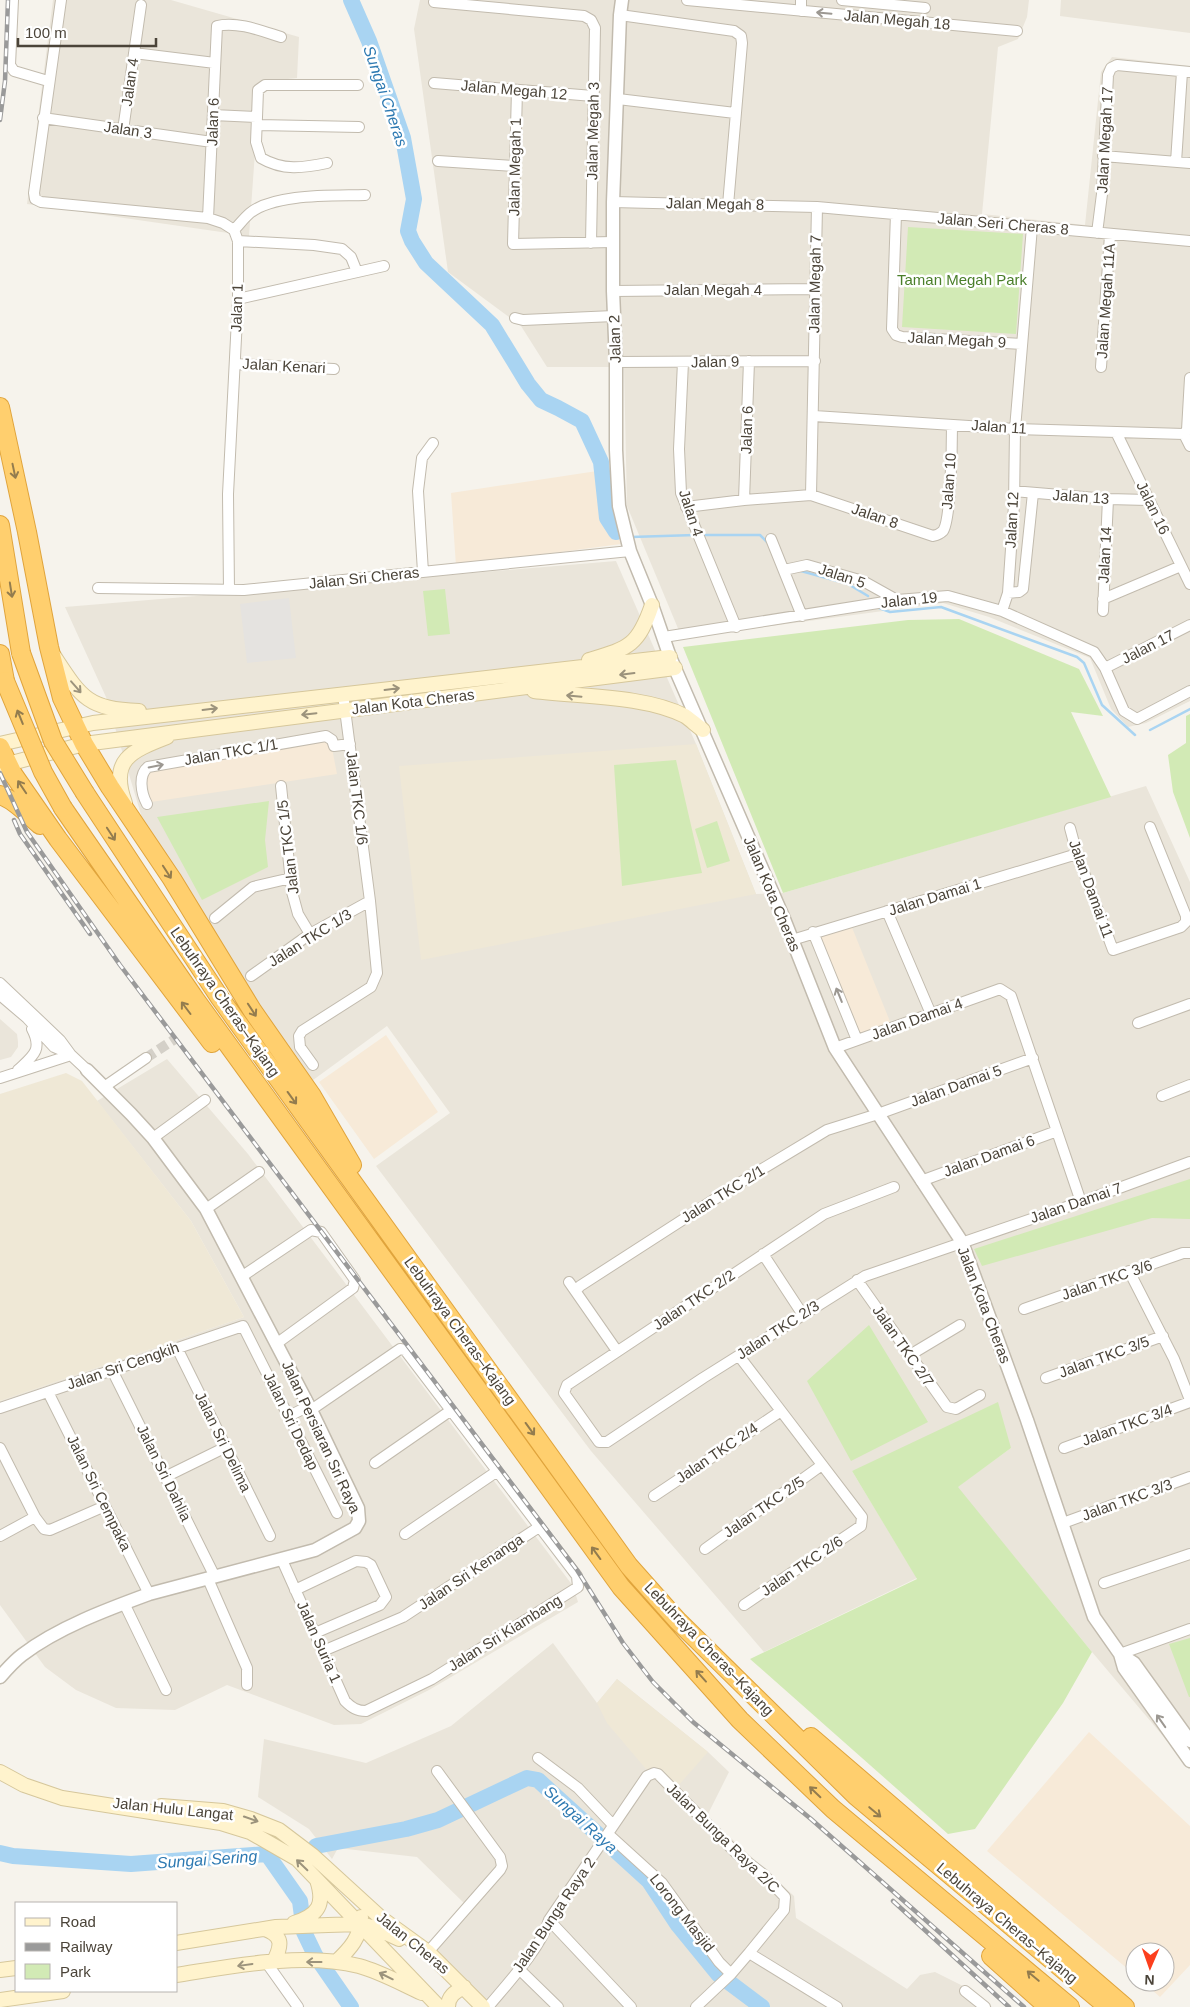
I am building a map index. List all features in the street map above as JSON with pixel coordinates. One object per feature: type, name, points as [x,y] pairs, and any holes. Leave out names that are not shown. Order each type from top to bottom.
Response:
[{"type":"highway","points":[[0,406],[49,647],[62,698],[84,725],[84,744],[110,787],[172,879],[252,1010],[312,1096],[362,1182],[422,1271],[430,1290]]},
{"type":"highway","name":"Lebuhraya Cheras–Kajang","points":[[0,524],[21,653],[53,741],[84,793],[220,998],[630,1566],[677,1620],[856,1796],[1108,2007]]},
{"type":"highway","name":"Lebuhraya Cheras–Kajang","points":[[0,654],[5,681],[43,772],[63,808],[195,999],[621,1587],[740,1720],[833,1809],[1070,2007]]},
{"type":"highway","points":[[0,746],[4,765],[58,839],[236,1074],[300,1145]]},
{"type":"highway","points":[[0,795],[8,798],[58,839]]},
{"type":"highway","points":[[677,1620],[751,1681],[778,1709],[1125,2007]]},
{"type":"highway","points":[[833,1809],[850,1832],[1048,2007]]},
{"type":"main road","points":[[553,670],[613,653],[630,645],[644,627],[652,605]]},
{"type":"main road","points":[[49,647],[77,689],[98,705],[113,710],[186,712]]},
{"type":"main road","name":"Jalan Kota Cheras","points":[[84,725],[553,670],[673,663]]},
{"type":"main road","name":"Jalan Kota Cheras","points":[[84,744],[189,729],[514,689],[673,663]]},
{"type":"main road","points":[[514,689],[615,699],[659,706],[687,717],[702,730]]},
{"type":"main road","points":[[0,746],[84,725]]},
{"type":"main road","points":[[131,816],[121,792],[119,777],[124,762],[140,749],[189,729]]},
{"type":"main road","points":[[4,765],[84,744]]},
{"type":"main road","name":"Jalan Hulu Langat","points":[[0,1772],[42,1792],[221,1823],[250,1832],[296,1859],[361,1924]]},
{"type":"main road","name":"Jalan Hulu Langat","points":[[81,1800],[223,1811],[251,1819],[279,1830],[294,1840],[363,1902]]},
{"type":"main road","points":[[293,1925],[310,1917],[318,1909],[322,1899],[317,1879]]},
{"type":"main road","points":[[336,1962],[347,1952],[358,1937],[363,1902]]},
{"type":"main road","name":"Jalan Cheras","points":[[363,1902],[381,1918],[428,1952],[483,2007]]},
{"type":"main road","points":[[361,1924],[435,2002]]},
{"type":"main road","name":"Jalan Hulu Langat","points":[[271,1928],[293,1925],[361,1924],[375,1928],[428,1952]]},
{"type":"main road","points":[[178,1943],[271,1928],[279,1940],[279,1952],[270,1962]]},
{"type":"main road","points":[[178,1975],[270,1962],[336,1962],[377,1972],[435,2002]]},
{"type":"main road","points":[[0,1970],[15,1968]]},
{"type":"main road","points":[[448,2007],[448,2002],[454,1992],[464,1988]]},
{"type":"main road","points":[[0,2000],[56,1992]]},
{"type":"street","points":[[13,0],[10,65],[14,71],[48,81]]},
{"type":"street","points":[[61,0],[43,118],[34,193],[35,199],[41,202],[208,218],[223,223],[234,230],[251,212],[294,198],[366,195]]},
{"type":"street","name":"Jalan 2","points":[[622,0],[613,202],[616,450],[619,506],[630,551],[673,663]]},
{"type":"street","name":"Jalan Megah 18","points":[[687,0],[1017,32]]},
{"type":"street","points":[[801,0],[801,11]]},
{"type":"street","name":"Jalan Megah 18","points":[[842,0],[926,4]]},
{"type":"street","name":"Jalan Megah 3","points":[[434,2],[584,16],[591,20],[596,28],[591,243]]},
{"type":"street","points":[[925,23],[926,4]]},
{"type":"street","name":"Jalan 4","points":[[123,130],[141,5]]},
{"type":"street","points":[[620,16],[734,32],[741,36],[742,44],[728,204]]},
{"type":"street","name":"Jalan 6","points":[[208,218],[217,26],[223,24],[256,29],[282,37]]},
{"type":"street","points":[[134,53],[215,63]]},
{"type":"street","name":"Jalan Megah 17","points":[[1097,233],[1102,194],[1108,75],[1111,68],[1117,65],[1186,72]]},
{"type":"street","points":[[1176,162],[1186,72]]},
{"type":"street","name":"Jalan Megah 12","points":[[434,83],[593,96]]},
{"type":"street","points":[[327,163],[304,168],[289,168],[271,164],[261,158],[256,142],[258,90],[266,85],[358,85]]},
{"type":"street","name":"Jalan Megah 1","points":[[517,90],[513,244],[591,243]]},
{"type":"street","points":[[618,100],[735,112]]},
{"type":"street","points":[[213,115],[258,121],[359,127]]},
{"type":"street","name":"Jalan 3","points":[[43,118],[212,142]]},
{"type":"street","points":[[1103,156],[1190,163]]},
{"type":"street","points":[[438,161],[515,166]]},
{"type":"street","name":"Jalan Megah 8","points":[[613,202],[817,207]]},
{"type":"street","name":"Jalan Seri Cheras 8","points":[[817,207],[1190,241]]},
{"type":"street","name":"Jalan Megah 7","points":[[815,361],[814,289],[817,207]]},
{"type":"street","name":"Jalan Megah 9","points":[[896,214],[892,329],[896,335],[902,337],[1021,344]]},
{"type":"street","name":"Jalan 12","points":[[1002,610],[1008,593],[1014,492],[1015,429],[1032,227]]},
{"type":"street","name":"Jalan 1","points":[[229,590],[228,494],[238,298],[238,241],[234,230]]},
{"type":"street","name":"Jalan Megah 11A","points":[[1102,367],[1110,235]]},
{"type":"street","points":[[238,241],[314,245],[342,249],[351,257],[357,272]]},
{"type":"street","points":[[591,243],[613,242]]},
{"type":"street","points":[[238,298],[384,266]]},
{"type":"street","name":"Jalan Megah 4","points":[[613,291],[814,289]]},
{"type":"street","points":[[515,318],[523,320],[614,316]]},
{"type":"street","name":"Jalan 6","points":[[744,500],[749,361]]},
{"type":"street","points":[[812,495],[815,361]]},
{"type":"street","name":"Jalan 9","points":[[616,362],[815,361]]},
{"type":"street","name":"Jalan 4","points":[[683,362],[679,450],[681,493],[736,627]]},
{"type":"street","name":"Jalan Kenari","points":[[235,364],[334,369]]},
{"type":"street","points":[[1190,378],[1186,430],[1184,434],[1190,446]]},
{"type":"street","name":"Jalan 11","points":[[814,416],[1015,429],[1184,434]]},
{"type":"street","name":"Jalan 10","points":[[939,535],[944,530],[949,502],[952,424]]},
{"type":"street","name":"Jalan 16","points":[[1116,432],[1190,584]]},
{"type":"street","points":[[423,572],[419,485],[422,458],[433,443]]},
{"type":"street","name":"Jalan 13","points":[[1014,492],[1148,500]]},
{"type":"street","points":[[1008,593],[1019,592],[1023,589],[1033,493]]},
{"type":"street","name":"Jalan 8","points":[[686,507],[812,495],[933,536],[939,535]]},
{"type":"street","name":"Jalan 14","points":[[1103,611],[1108,499]]},
{"type":"street","points":[[771,539],[802,616]]},
{"type":"street","name":"Jalan Sri Cheras","points":[[98,588],[244,590],[630,551]]},
{"type":"street","name":"Jalan 5","points":[[784,570],[807,565],[862,581],[897,600]]},
{"type":"street","points":[[1103,598],[1181,566]]},
{"type":"street","name":"Jalan 19","points":[[664,638],[897,600],[948,596],[1002,610],[1094,652],[1105,668],[1124,711],[1137,719],[1190,691]]},
{"type":"street","name":"Jalan 17","points":[[1105,668],[1190,625]]},
{"type":"street","name":"Jalan Kota Cheras","points":[[673,663],[792,940],[835,1048],[962,1242],[1063,1523],[1094,1617],[1120,1654],[1124,1668],[1190,1761]]},
{"type":"street","name":"Jalan TKC 1/6","points":[[313,1065],[300,1048],[299,1036],[302,1031],[371,988],[377,973],[370,901],[344,694]]},
{"type":"street","name":"Jalan TKC 1/1","points":[[147,804],[141,778],[142,771],[148,767],[326,736],[332,740],[334,746],[350,744]]},
{"type":"street","name":"Jalan TKC 1/5","points":[[281,786],[291,878],[298,914],[310,934]]},
{"type":"street","name":"Jalan Damai 11","points":[[1070,828],[1077,854],[1114,950],[1181,927],[1186,922],[1186,916],[1150,827]]},
{"type":"street","name":"Jalan Damai 1","points":[[792,940],[813,932],[1077,854]]},
{"type":"street","points":[[215,918],[253,887],[291,878]]},
{"type":"street","name":"Jalan TKC 1/3","points":[[251,976],[310,934],[370,901]]},
{"type":"street","points":[[887,911],[931,1014]]},
{"type":"street","points":[[813,932],[857,1040]]},
{"type":"street","points":[[0,983],[60,1040],[71,1055]]},
{"type":"street","name":"Jalan Damai 4","points":[[835,1048],[1000,989],[1011,996],[1034,1058]]},
{"type":"street","points":[[0,995],[27,1018],[54,1047],[71,1055]]},
{"type":"street","points":[[1138,1023],[1190,1004]]},
{"type":"street","points":[[15,1073],[36,1052],[38,1045],[37,1038],[27,1018]]},
{"type":"street","points":[[0,1078],[71,1055]]},
{"type":"street","name":"Jalan Persiaran Sri Raya","points":[[0,1676],[22,1655],[59,1632],[124,1603],[149,1594],[282,1560],[324,1546],[350,1533],[359,1521],[358,1508],[310,1408],[206,1209],[153,1138],[71,1055]]},
{"type":"street","points":[[104,1087],[146,1058]]},
{"type":"street","points":[[1034,1058],[1081,1202]]},
{"type":"street","name":"Jalan Damai 5","points":[[878,1114],[1034,1058]]},
{"type":"street","points":[[1162,1096],[1190,1085]]},
{"type":"street","points":[[153,1138],[205,1100]]},
{"type":"street","name":"Jalan TKC 2/1","points":[[617,1351],[573,1286],[580,1286],[826,1130],[878,1114]]},
{"type":"street","name":"Jalan Damai 6","points":[[921,1181],[1057,1132]]},
{"type":"street","name":"Jalan Damai 7","points":[[962,1242],[1081,1202],[1190,1162]]},
{"type":"street","points":[[206,1209],[259,1172]]},
{"type":"street","name":"Jalan TKC 2/2","points":[[607,1442],[599,1442],[564,1393],[567,1385],[824,1214],[894,1187]]},
{"type":"street","points":[[241,1277],[311,1230],[316,1230],[321,1232],[355,1280],[353,1288],[276,1344]]},
{"type":"street","name":"Jalan TKC 2/3","points":[[607,1442],[857,1280],[962,1242]]},
{"type":"street","name":"Jalan TKC 3/6","points":[[1024,1309],[1129,1271],[1184,1253],[1190,1253]]},
{"type":"street","points":[[763,1254],[803,1315]]},
{"type":"street","points":[[1129,1271],[1174,1358],[1190,1401]]},
{"type":"street","name":"Jalan TKC 2/7","points":[[857,1280],[947,1407],[956,1409],[980,1395]]},
{"type":"street","points":[[910,1355],[960,1325]]},
{"type":"street","name":"Jalan Sri Cengkih","points":[[0,1408],[241,1326],[246,1330]]},
{"type":"street","name":"Jalan Sri Dedap","points":[[246,1330],[337,1513]]},
{"type":"street","name":"Jalan TKC 3/5","points":[[1046,1378],[1163,1336]]},
{"type":"street","name":"Jalan Sri Delima","points":[[176,1348],[270,1536]]},
{"type":"street","points":[[289,1416],[310,1408],[403,1349],[539,1527]]},
{"type":"street","points":[[739,1356],[822,1465]]},
{"type":"street","name":"Jalan Sri Dahlia","points":[[112,1370],[212,1578],[248,1668],[246,1685]]},
{"type":"street","name":"Jalan Sri Cempaka","points":[[48,1392],[149,1594]]},
{"type":"street","name":"Jalan TKC 3/4","points":[[1064,1448],[1190,1401]]},
{"type":"street","points":[[376,1463],[450,1411]]},
{"type":"street","name":"Jalan TKC 2/4","points":[[654,1496],[780,1411]]},
{"type":"street","points":[[165,1477],[226,1447]]},
{"type":"street","points":[[0,1448],[34,1517],[44,1529],[50,1530],[105,1506]]},
{"type":"street","name":"Jalan TKC 2/6","points":[[744,1605],[861,1526],[862,1517],[822,1465]]},
{"type":"street","name":"Jalan TKC 2/5","points":[[705,1549],[822,1465]]},
{"type":"street","points":[[405,1534],[496,1472]]},
{"type":"street","name":"Jalan TKC 3/3","points":[[1063,1523],[1190,1477]]},
{"type":"street","points":[[0,1536],[34,1517]]},
{"type":"street","name":"Jalan Sri Kiambang","points":[[366,1711],[432,1679],[578,1587],[577,1576],[539,1527]]},
{"type":"street","name":"Jalan Sri Kenanga","points":[[323,1651],[403,1617],[539,1527]]},
{"type":"street","points":[[1104,1583],[1190,1554]]},
{"type":"street","name":"Jalan Suria 1","points":[[282,1560],[346,1701],[351,1707],[359,1711],[366,1711]]},
{"type":"street","points":[[295,1590],[356,1561],[366,1562],[371,1565],[375,1573],[386,1597],[380,1605],[315,1633]]},
{"type":"street","points":[[124,1603],[166,1690]]},
{"type":"street","points":[[1120,1654],[1190,1629]]},
{"type":"street","name":"Jalan Kota Cheras","points":[[1120,1654],[1134,1663],[1190,1741]]},
{"type":"street","name":"Lorong Masjid","points":[[538,1758],[578,1788],[609,1832],[662,1883],[719,1962],[731,1974]]},
{"type":"street","points":[[428,1952],[502,1866],[500,1857],[457,1801],[437,1771]]},
{"type":"street","name":"Jalan Bunga Raya 2","points":[[488,2007],[546,1931],[549,1920],[647,1776],[652,1773]]},
{"type":"street","name":"Jalan Bunga Raya 2/C","points":[[652,1773],[658,1774],[737,1854],[763,1874],[785,1898],[784,1910],[749,1953]]},
{"type":"street","points":[[549,1920],[631,2007]]},
{"type":"street","points":[[696,2007],[731,1974],[749,1953],[837,2007]]},
{"type":"street","points":[[270,1962],[298,2007]]},
{"type":"street","points":[[518,1970],[558,2007]]},
{"type":"street","points":[[965,1990],[985,2007]]},
{"type":"shaded area","points":[[53,0],[171,0],[299,37],[297,78],[260,82],[249,236],[27,204]]},
{"type":"shaded area","points":[[420,0],[1029,0],[1027,17],[1018,39],[998,47],[982,214],[1085,225],[1101,72],[1112,57],[1190,66],[1190,701],[1146,723],[1128,727],[1111,709],[1090,658],[989,617],[943,603],[682,638],[627,506],[624,367],[547,367],[521,326],[448,272],[414,29]]},
{"type":"shaded area","points":[[1061,0],[1190,0],[1190,33],[1060,16]]},
{"type":"shaded area","points":[[597,471],[604,517],[609,522],[621,544],[456,566],[451,493]]},
{"type":"shaded area","points":[[616,561],[696,744],[756,894],[783,893],[1146,786],[1190,882],[1190,1768],[957,1487],[1011,1448],[852,1471],[917,1578],[764,1652],[591,1451],[376,1166],[450,1113],[387,1026],[309,1083],[242,983],[142,818],[106,697],[65,607]]},
{"type":"shaded area","points":[[289,598],[296,658],[247,663],[240,604]]},
{"type":"shaded area","points":[[326,740],[331,743],[337,774],[151,802],[146,775],[149,770]]},
{"type":"shaded area","points":[[696,744],[756,894],[421,960],[399,766]]},
{"type":"shaded area","points":[[851,925],[891,1024],[859,1036],[819,936]]},
{"type":"shaded area","points":[[0,1019],[17,1034],[18,1047],[11,1057],[0,1060]]},
{"type":"shaded area","points":[[386,1035],[438,1112],[374,1159],[319,1082]]},
{"type":"shaded area","points":[[167,1059],[248,1154],[573,1586],[578,1602],[429,1690],[361,1724],[334,1725],[227,1685],[175,1710],[116,1708],[76,1690],[45,1667],[0,1605],[0,1401],[244,1317],[191,1221],[97,1101]]},
{"type":"shaded area","points":[[66,1073],[82,1081],[191,1221],[244,1317],[0,1401],[0,1094]]},
{"type":"shaded area","points":[[553,1643],[597,1703],[617,1679],[708,1752],[729,1772],[707,1816],[794,1896],[796,1918],[907,1989],[920,1975],[935,1972],[975,1992],[992,2007],[492,2007],[430,1943],[467,1906],[417,1857],[338,1848],[332,1859],[309,1829],[258,1797],[264,1739],[366,1763],[451,1726]]},
{"type":"shaded area","points":[[617,1679],[708,1752],[677,1787],[654,1769],[646,1769],[607,1723],[597,1703]]},
{"type":"shaded area","points":[[1089,1732],[1190,1826],[1190,1965],[1175,1981],[1175,1942],[1125,1942],[1125,1967],[987,1851]]},
{"type":"shaded area","points":[[1154,1992],[1165,1992],[1160,1997]]},
{"type":"green space","name":"Taman Megah Park","points":[[908,227],[1023,234],[1016,334],[902,327]]},
{"type":"green space","points":[[445,589],[450,634],[428,636],[423,591]]},
{"type":"green space","points":[[959,619],[1079,669],[1103,716],[1071,712],[1111,797],[783,893],[683,647],[908,620]]},
{"type":"green space","points":[[1190,714],[1190,838],[1173,792],[1168,755],[1186,743],[1186,716]]},
{"type":"green space","points":[[676,760],[702,873],[622,886],[614,765]]},
{"type":"green space","points":[[269,801],[265,840],[268,867],[202,900],[157,817]]},
{"type":"green space","points":[[717,821],[730,861],[707,868],[695,829]]},
{"type":"green space","points":[[1190,1179],[1190,1219],[1152,1218],[982,1266],[974,1249]]},
{"type":"green space","points":[[869,1325],[928,1422],[851,1461],[807,1381]]},
{"type":"green space","points":[[998,1402],[1011,1448],[958,1487],[1092,1652],[1063,1703],[975,1829],[948,1834],[750,1659],[917,1579],[852,1471]]},
{"type":"green space","points":[[1190,1638],[1190,1697],[1189,1697],[1169,1644]]},
{"type":"waterway","name":"Sungai Cheras","points":[[351,0],[369,41],[403,138],[414,199],[408,231],[412,241],[426,263],[492,325],[528,384],[541,400],[582,421],[601,462],[607,518],[616,532]]},
{"type":"waterway","name":"Sungai Cheras","points":[[631,537],[695,535]]},
{"type":"waterway","points":[[701,535],[760,535],[767,542]]},
{"type":"waterway","points":[[801,571],[848,584],[868,596]]},
{"type":"waterway","points":[[879,608],[890,612],[941,607],[1077,657],[1084,663],[1102,705],[1135,735]]},
{"type":"waterway","points":[[1150,730],[1190,709]]},
{"type":"waterway","name":"Sungai Raya","points":[[316,1846],[406,1829],[438,1820],[527,1778],[538,1780],[649,1881],[678,1925],[718,1974],[762,2007]]},
{"type":"waterway","name":"Sungai Sering","points":[[0,1853],[13,1856],[131,1864],[267,1854],[300,1901],[304,1932],[315,1955],[351,2007]]},
{"type":"tunnel","points":[[146,1058],[175,1039]]},
{"type":"railway","points":[[0,120],[5,81],[8,0]]},
{"type":"railway","points":[[0,773],[27,832],[120,965],[577,1570],[623,1643],[653,1682],[693,1722],[811,1819],[1024,2007]]},
{"type":"railway","points":[[14,820],[20,834],[90,934]]},
{"type":"railway","points":[[893,1901],[1009,2007]]}]
